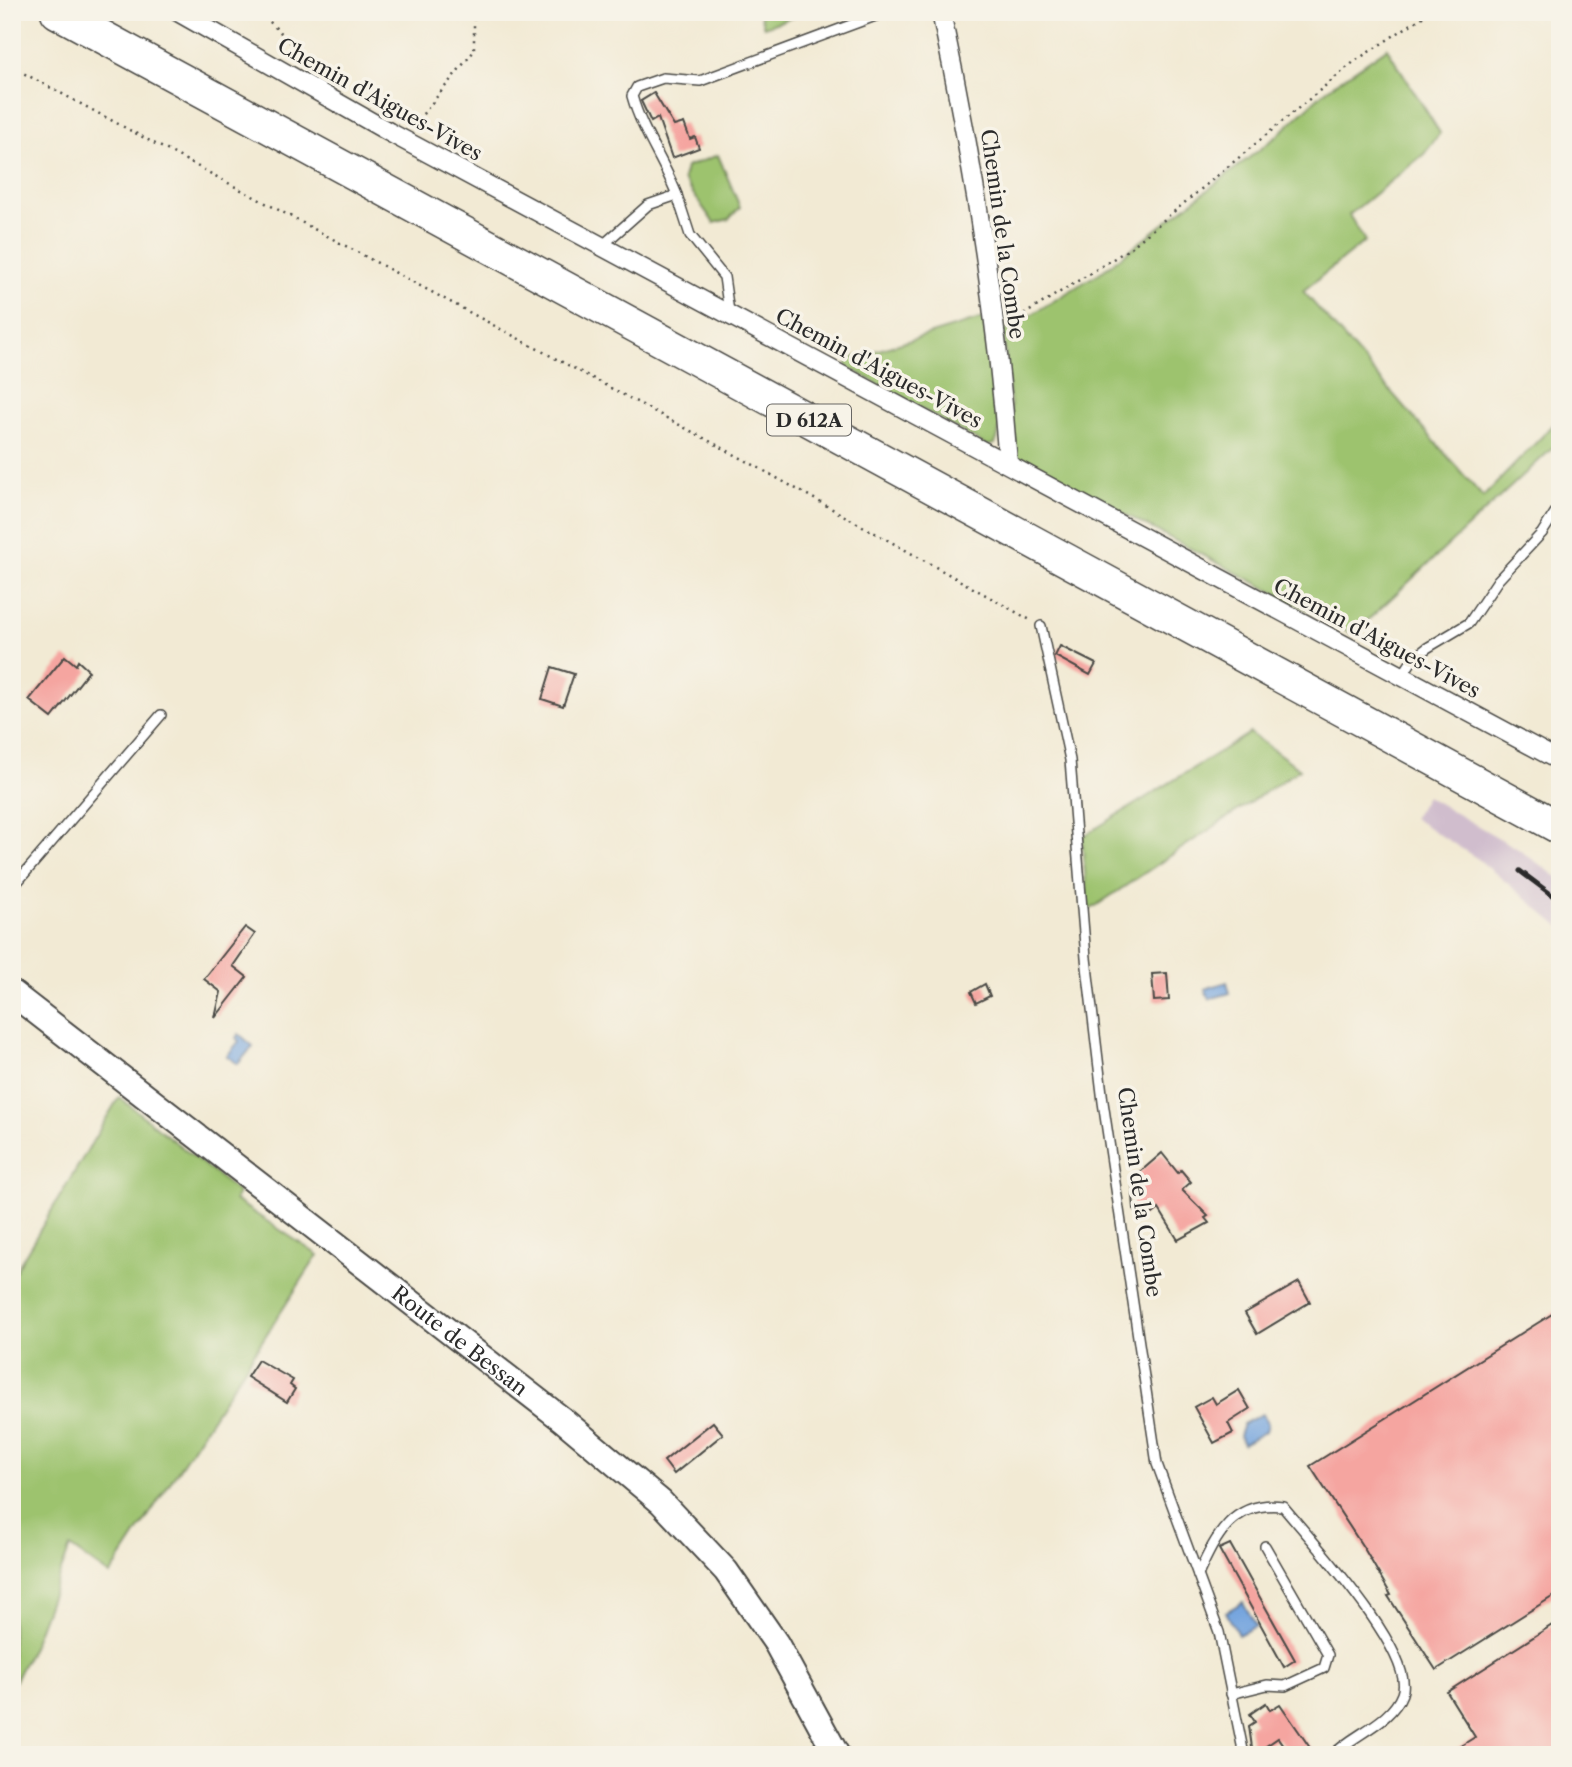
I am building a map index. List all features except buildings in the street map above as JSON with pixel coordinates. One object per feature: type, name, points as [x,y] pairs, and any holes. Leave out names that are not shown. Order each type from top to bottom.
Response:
[{"type":"highway","name":"D 612A","points":[[57,12],[1560,828]]},
{"type":"street","name":"Chemin d'Aigues-Vives","points":[[178,12],[407,142],[729,312],[1401,678],[1560,761]]},
{"type":"street","name":"Chemin de la Combe","points":[[941,12],[965,126],[994,332],[1008,463]]},
{"type":"street","name":"Route de Bessan","points":[[12,993],[563,1420],[661,1502],[726,1571],[776,1643],[837,1755]]},
{"type":"lane","points":[[729,312],[724,278],[690,235],[667,168],[638,118],[632,96],[637,86],[663,78],[700,81],[886,12]]},
{"type":"lane","points":[[603,245],[648,205],[677,195]]},
{"type":"lane","points":[[1401,678],[1413,659],[1469,623],[1497,580],[1542,533],[1560,505]]},
{"type":"lane","name":"Chemin de la Combe","points":[[1041,626],[1070,760],[1086,958],[1103,1102],[1157,1464],[1219,1632],[1244,1755]]},
{"type":"lane","points":[[12,888],[161,715]]},
{"type":"lane","points":[[1198,1575],[1217,1534],[1238,1516],[1264,1504],[1283,1506],[1378,1622],[1402,1670],[1402,1694],[1382,1719],[1333,1755]]},
{"type":"lane","points":[[1231,1694],[1298,1682],[1324,1668],[1328,1655],[1265,1546]]},
{"type":"path","points":[[260,12],[328,80]]},
{"type":"path","points":[[994,332],[1129,249],[1355,61],[1430,12]]},
{"type":"path","points":[[407,142],[415,122],[474,51],[474,18]]},
{"type":"path","points":[[12,67],[743,459],[1041,626]]},
{"type":"shaded area","points":[[1426,796],[1518,849],[1560,879],[1560,927],[1478,859],[1413,818]]},
{"type":"green space","points":[[759,12],[808,12],[764,27]]},
{"type":"green space","points":[[1387,48],[1440,133],[1424,154],[1349,215],[1365,241],[1303,291],[1483,497],[1560,418],[1560,441],[1353,634],[1016,457],[1003,332],[1104,270],[1277,136],[1326,90]]},
{"type":"green space","points":[[718,155],[740,207],[729,219],[714,223],[683,179],[686,167]]},
{"type":"green space","points":[[983,318],[999,401],[999,432],[995,444],[987,446],[846,366],[849,359]]},
{"type":"green space","points":[[1250,733],[1300,769],[1088,911],[1082,837]]},
{"type":"green space","points":[[119,1097],[238,1192],[235,1200],[318,1255],[110,1575],[70,1547],[32,1647],[12,1686],[12,1277]]},
{"type":"water","points":[[1227,982],[1230,993],[1209,999],[1205,989]]},
{"type":"water","points":[[239,1034],[253,1046],[238,1064],[227,1056],[239,1041],[236,1038]]},
{"type":"water","points":[[1262,1414],[1268,1424],[1266,1431],[1243,1444],[1239,1436],[1243,1424]]},
{"type":"water","points":[[1243,1602],[1256,1626],[1238,1635],[1226,1612]]},
{"type":"railway","points":[[1520,871],[1560,901]]}]
